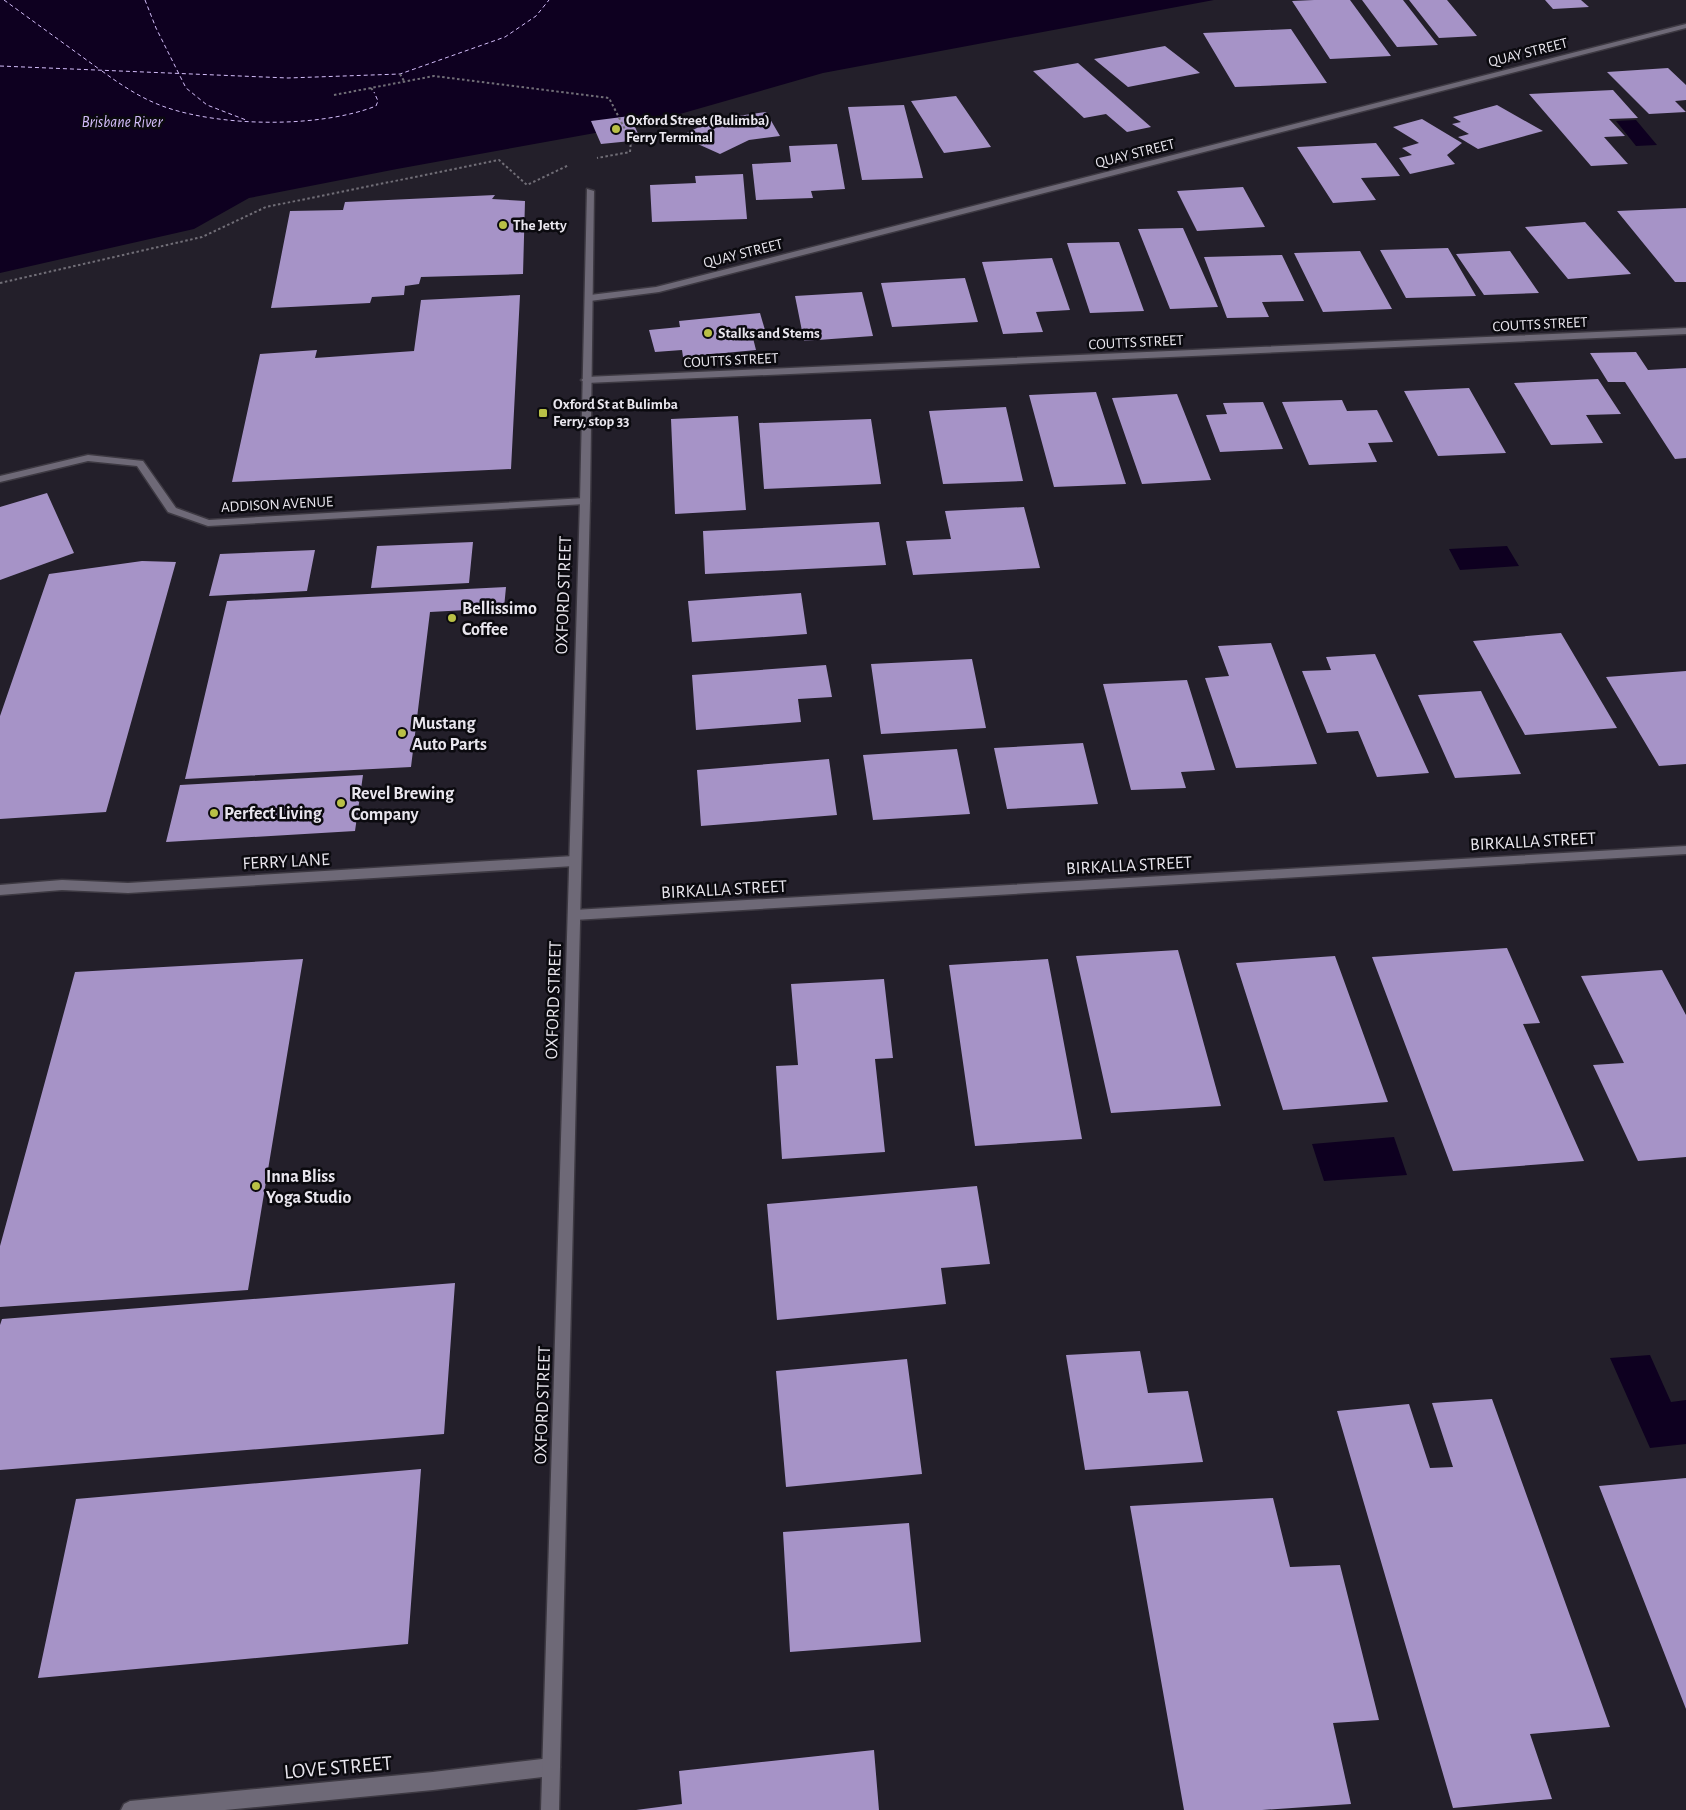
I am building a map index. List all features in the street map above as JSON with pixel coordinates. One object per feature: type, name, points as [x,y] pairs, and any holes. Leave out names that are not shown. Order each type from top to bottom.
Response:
[{"type":"street","name":"QUAY STREET","points":[[590,298],[656,290],[1686,26]]},
{"type":"street","name":"OXFORD STREET","points":[[550,1810],[585,501],[586,380],[590,298],[590,191]]},
{"type":"street","name":"COUTTS STREET","points":[[586,380],[1686,331]]},
{"type":"street","name":"ADDISON AVENUE","points":[[0,479],[88,458],[140,463],[172,510],[208,523],[585,501]]},
{"type":"street","name":"BIRKALLA STREET","points":[[574,916],[1686,850]]},
{"type":"street","name":"FERRY LANE","points":[[0,890],[62,885],[128,888],[574,861]]},
{"type":"street","name":"LOVE STREET","points":[[130,1810],[433,1781],[551,1767]]},
{"type":"path","points":[[400,74],[404,82]]},
{"type":"path","points":[[334,95],[434,76],[609,98],[631,141],[630,152],[590,160]]},
{"type":"path","points":[[371,88],[374,92]]},
{"type":"path","points":[[0,282],[202,237],[266,207],[499,160],[527,185],[537,182],[561,166],[571,164]]},
{"type":"water","name":"Brisbane River","points":[[0,0],[1214,0],[823,73],[645,124],[249,198],[194,229],[0,273]]},
{"type":"water","points":[[1636,120],[1657,145],[1636,146],[1616,121]]},
{"type":"water","points":[[1507,546],[1519,566],[1460,570],[1449,549]]},
{"type":"water","points":[[1394,1137],[1407,1175],[1324,1181],[1312,1144]]},
{"type":"water","points":[[1650,1355],[1671,1402],[1686,1400],[1686,1444],[1650,1448],[1610,1358]]},
{"type":"building","points":[[1350,0],[1391,56],[1330,59],[1292,1]]},
{"type":"building","points":[[1362,0],[1403,0],[1438,45],[1397,47]]},
{"type":"building","points":[[1409,0],[1447,0],[1477,36],[1439,38]]},
{"type":"building","points":[[1545,0],[1581,0],[1589,7],[1553,9]]},
{"type":"building","points":[[1291,29],[1327,83],[1235,87],[1203,33]]},
{"type":"building","points":[[1165,46],[1200,73],[1128,87],[1094,59]]},
{"type":"building","points":[[1078,63],[1151,127],[1127,132],[1106,114],[1084,118],[1033,71]]},
{"type":"building","points":[[1668,68],[1686,85],[1686,100],[1675,101],[1686,112],[1649,114],[1607,72]]},
{"type":"building","points":[[1613,90],[1638,118],[1609,119],[1625,136],[1604,137],[1628,164],[1591,166],[1529,94]]},
{"type":"building","points":[[956,96],[991,147],[944,153],[911,101]]},
{"type":"building","points":[[904,105],[923,178],[862,180],[848,107]]},
{"type":"building","points":[[1497,105],[1543,131],[1478,149],[1458,137],[1469,134],[1452,124],[1461,122],[1453,117]]},
{"type":"building","points":[[766,112],[780,136],[749,140],[720,154],[680,136],[716,119]]},
{"type":"building","name":"Oxford Street (Bulimba) Ferry Terminal","points":[[630,116],[641,140],[601,144],[591,121]]},
{"type":"building","points":[[1422,119],[1462,143],[1447,155],[1455,164],[1410,174],[1399,158],[1412,155],[1402,148],[1419,143],[1393,127]]},
{"type":"building","points":[[1376,143],[1400,176],[1361,178],[1376,200],[1333,203],[1297,147]]},
{"type":"building","points":[[837,144],[845,189],[811,191],[813,198],[756,200],[752,164],[791,162],[789,146]]},
{"type":"building","points":[[743,174],[747,219],[652,222],[650,185],[696,183],[695,176]]},
{"type":"building","points":[[1243,187],[1265,227],[1197,231],[1177,191]]},
{"type":"building","points":[[495,195],[492,199],[525,201],[523,274],[421,277],[419,284],[405,286],[404,295],[372,297],[370,303],[271,308],[290,211],[343,210],[345,202]]},
{"type":"building","points":[[1686,208],[1686,282],[1675,282],[1617,211]]},
{"type":"building","points":[[1585,222],[1631,274],[1568,279],[1525,227]]},
{"type":"building","points":[[1183,228],[1218,307],[1170,309],[1138,229]]},
{"type":"building","points":[[1119,242],[1144,311],[1090,313],[1067,243]]},
{"type":"building","points":[[1448,248],[1476,296],[1406,298],[1380,250]]},
{"type":"building","points":[[1360,251],[1392,309],[1323,312],[1294,253]]},
{"type":"building","points":[[1510,251],[1539,293],[1484,295],[1456,254]]},
{"type":"building","points":[[1282,255],[1304,301],[1262,302],[1269,317],[1227,318],[1204,257]]},
{"type":"building","points":[[1052,258],[1070,310],[1036,312],[1043,332],[1003,334],[982,262]]},
{"type":"building","points":[[965,278],[978,322],[892,327],[881,283]]},
{"type":"building","points":[[862,292],[873,336],[804,341],[795,296]]},
{"type":"building","points":[[520,295],[511,469],[232,482],[260,354],[317,350],[315,358],[414,351],[421,300]]},
{"type":"building","name":"Stalks and Stems","points":[[760,313],[767,337],[753,338],[756,350],[683,357],[682,350],[655,352],[649,330],[680,327],[679,321]]},
{"type":"building","points":[[1636,352],[1648,370],[1686,368],[1686,458],[1675,459],[1625,382],[1608,382],[1590,353]]},
{"type":"building","points":[[1598,379],[1621,414],[1586,415],[1603,443],[1551,445],[1514,383]]},
{"type":"building","points":[[1469,388],[1506,453],[1438,456],[1404,391]]},
{"type":"building","points":[[1096,392],[1126,484],[1054,487],[1029,395]]},
{"type":"building","points":[[1177,394],[1211,480],[1142,484],[1112,398]]},
{"type":"building","points":[[1342,400],[1347,411],[1377,410],[1393,442],[1368,443],[1377,462],[1309,465],[1282,402]]},
{"type":"building","points":[[1263,402],[1283,449],[1220,452],[1206,415],[1227,414],[1223,403]]},
{"type":"building","points":[[1006,407],[1023,481],[943,484],[929,411]]},
{"type":"building","points":[[738,416],[746,510],[675,514],[671,419]]},
{"type":"building","points":[[871,419],[881,484],[764,489],[759,423]]},
{"type":"building","points":[[47,493],[74,553],[0,580],[0,507]]},
{"type":"building","points":[[1024,507],[1040,568],[913,575],[906,541],[951,539],[945,511]]},
{"type":"building","points":[[879,522],[886,565],[705,574],[703,531]]},
{"type":"building","points":[[473,542],[469,583],[371,588],[377,546]]},
{"type":"building","points":[[315,550],[307,591],[209,596],[220,554]]},
{"type":"building","points":[[142,561],[176,562],[106,812],[0,819],[0,716],[49,574]]},
{"type":"building","points":[[506,587],[504,608],[430,612],[411,767],[185,779],[227,601]]},
{"type":"building","points":[[801,593],[807,634],[692,642],[688,601]]},
{"type":"building","points":[[1561,633],[1617,728],[1525,735],[1473,641]]},
{"type":"building","points":[[1271,643],[1317,764],[1236,768],[1205,678],[1229,676],[1218,646]]},
{"type":"building","points":[[1375,654],[1429,773],[1377,777],[1358,731],[1327,733],[1302,671],[1331,670],[1326,657]]},
{"type":"building","points":[[972,659],[986,728],[881,734],[871,664]]},
{"type":"building","points":[[826,665],[832,697],[798,699],[801,722],[696,730],[692,675]]},
{"type":"building","points":[[1686,671],[1686,764],[1659,766],[1606,677]]},
{"type":"building","points":[[1187,680],[1215,770],[1181,772],[1186,788],[1131,790],[1103,684]]},
{"type":"building","points":[[1481,691],[1521,774],[1455,778],[1418,695]]},
{"type":"building","points":[[1083,743],[1098,804],[1007,809],[994,748]]},
{"type":"building","points":[[957,749],[970,814],[873,820],[863,755]]},
{"type":"building","points":[[829,759],[837,815],[701,826],[697,770]]},
{"type":"building","points":[[363,775],[355,831],[166,842],[180,785]]},
{"type":"building","points":[[1507,948],[1540,1023],[1523,1024],[1584,1161],[1453,1171],[1372,957]]},
{"type":"building","points":[[1178,950],[1221,1106],[1111,1113],[1076,956]]},
{"type":"building","points":[[1335,956],[1388,1102],[1283,1110],[1236,963]]},
{"type":"building","points":[[303,959],[248,1290],[0,1307],[0,1246],[75,972]]},
{"type":"building","points":[[1048,959],[1082,1139],[975,1146],[949,965]]},
{"type":"building","points":[[1662,970],[1686,1015],[1686,1157],[1638,1161],[1593,1065],[1624,1063],[1581,976]]},
{"type":"building","points":[[884,979],[893,1058],[875,1059],[885,1152],[782,1159],[776,1066],[798,1065],[791,984]]},
{"type":"building","points":[[977,1186],[990,1264],[941,1268],[946,1304],[777,1320],[767,1204]]},
{"type":"building","points":[[455,1283],[444,1434],[0,1470],[0,1325],[2,1319]]},
{"type":"building","points":[[1140,1351],[1148,1393],[1188,1391],[1203,1462],[1085,1470],[1066,1355]]},
{"type":"building","points":[[907,1359],[922,1474],[786,1487],[776,1371]]},
{"type":"building","points":[[1492,1399],[1610,1727],[1530,1734],[1552,1799],[1453,1808],[1337,1411],[1409,1404],[1430,1468],[1453,1467],[1432,1403]]},
{"type":"building","points":[[421,1469],[408,1644],[38,1678],[76,1499]]},
{"type":"building","points":[[1686,1478],[1686,1709],[1599,1486]]},
{"type":"building","points":[[1273,1498],[1290,1567],[1340,1565],[1379,1720],[1333,1723],[1351,1804],[1262,1810],[1184,1810],[1130,1506]]},
{"type":"building","points":[[909,1523],[921,1642],[790,1652],[783,1532]]},
{"type":"building","points":[[874,1750],[879,1810],[636,1810],[682,1804],[679,1771]]},
{"type":"ferry route","points":[[4,0],[99,69]]},
{"type":"ferry route","points":[[145,0],[156,28],[179,73]]},
{"type":"ferry route","points":[[179,73],[288,78],[400,74],[505,37],[536,16],[549,0]]},
{"type":"ferry route","points":[[0,66],[179,73]]},
{"type":"ferry route","points":[[102,71],[132,91],[165,107],[188,114],[242,121],[300,121],[353,113],[376,106],[378,101],[374,92]]},
{"type":"ferry route","points":[[179,73],[186,88],[207,105],[246,120]]},
{"type":"place","name":"Oxford Street (Bulimba) Ferry Terminal","points":[[616,129]]},
{"type":"place","name":"The Jetty","points":[[503,225]]},
{"type":"place","name":"Stalks and Stems","points":[[708,333]]},
{"type":"place","name":"Oxford St at Bulimba Ferry, stop 33","points":[[543,413]]},
{"type":"place","name":"Bellissimo Coffee","points":[[452,618]]},
{"type":"place","name":"Mustang Auto Parts","points":[[402,733]]},
{"type":"place","name":"Revel Brewing Company","points":[[341,803]]},
{"type":"place","name":"Perfect Living","points":[[214,813]]},
{"type":"place","name":"Inna Bliss Yoga Studio","points":[[256,1186]]}]
